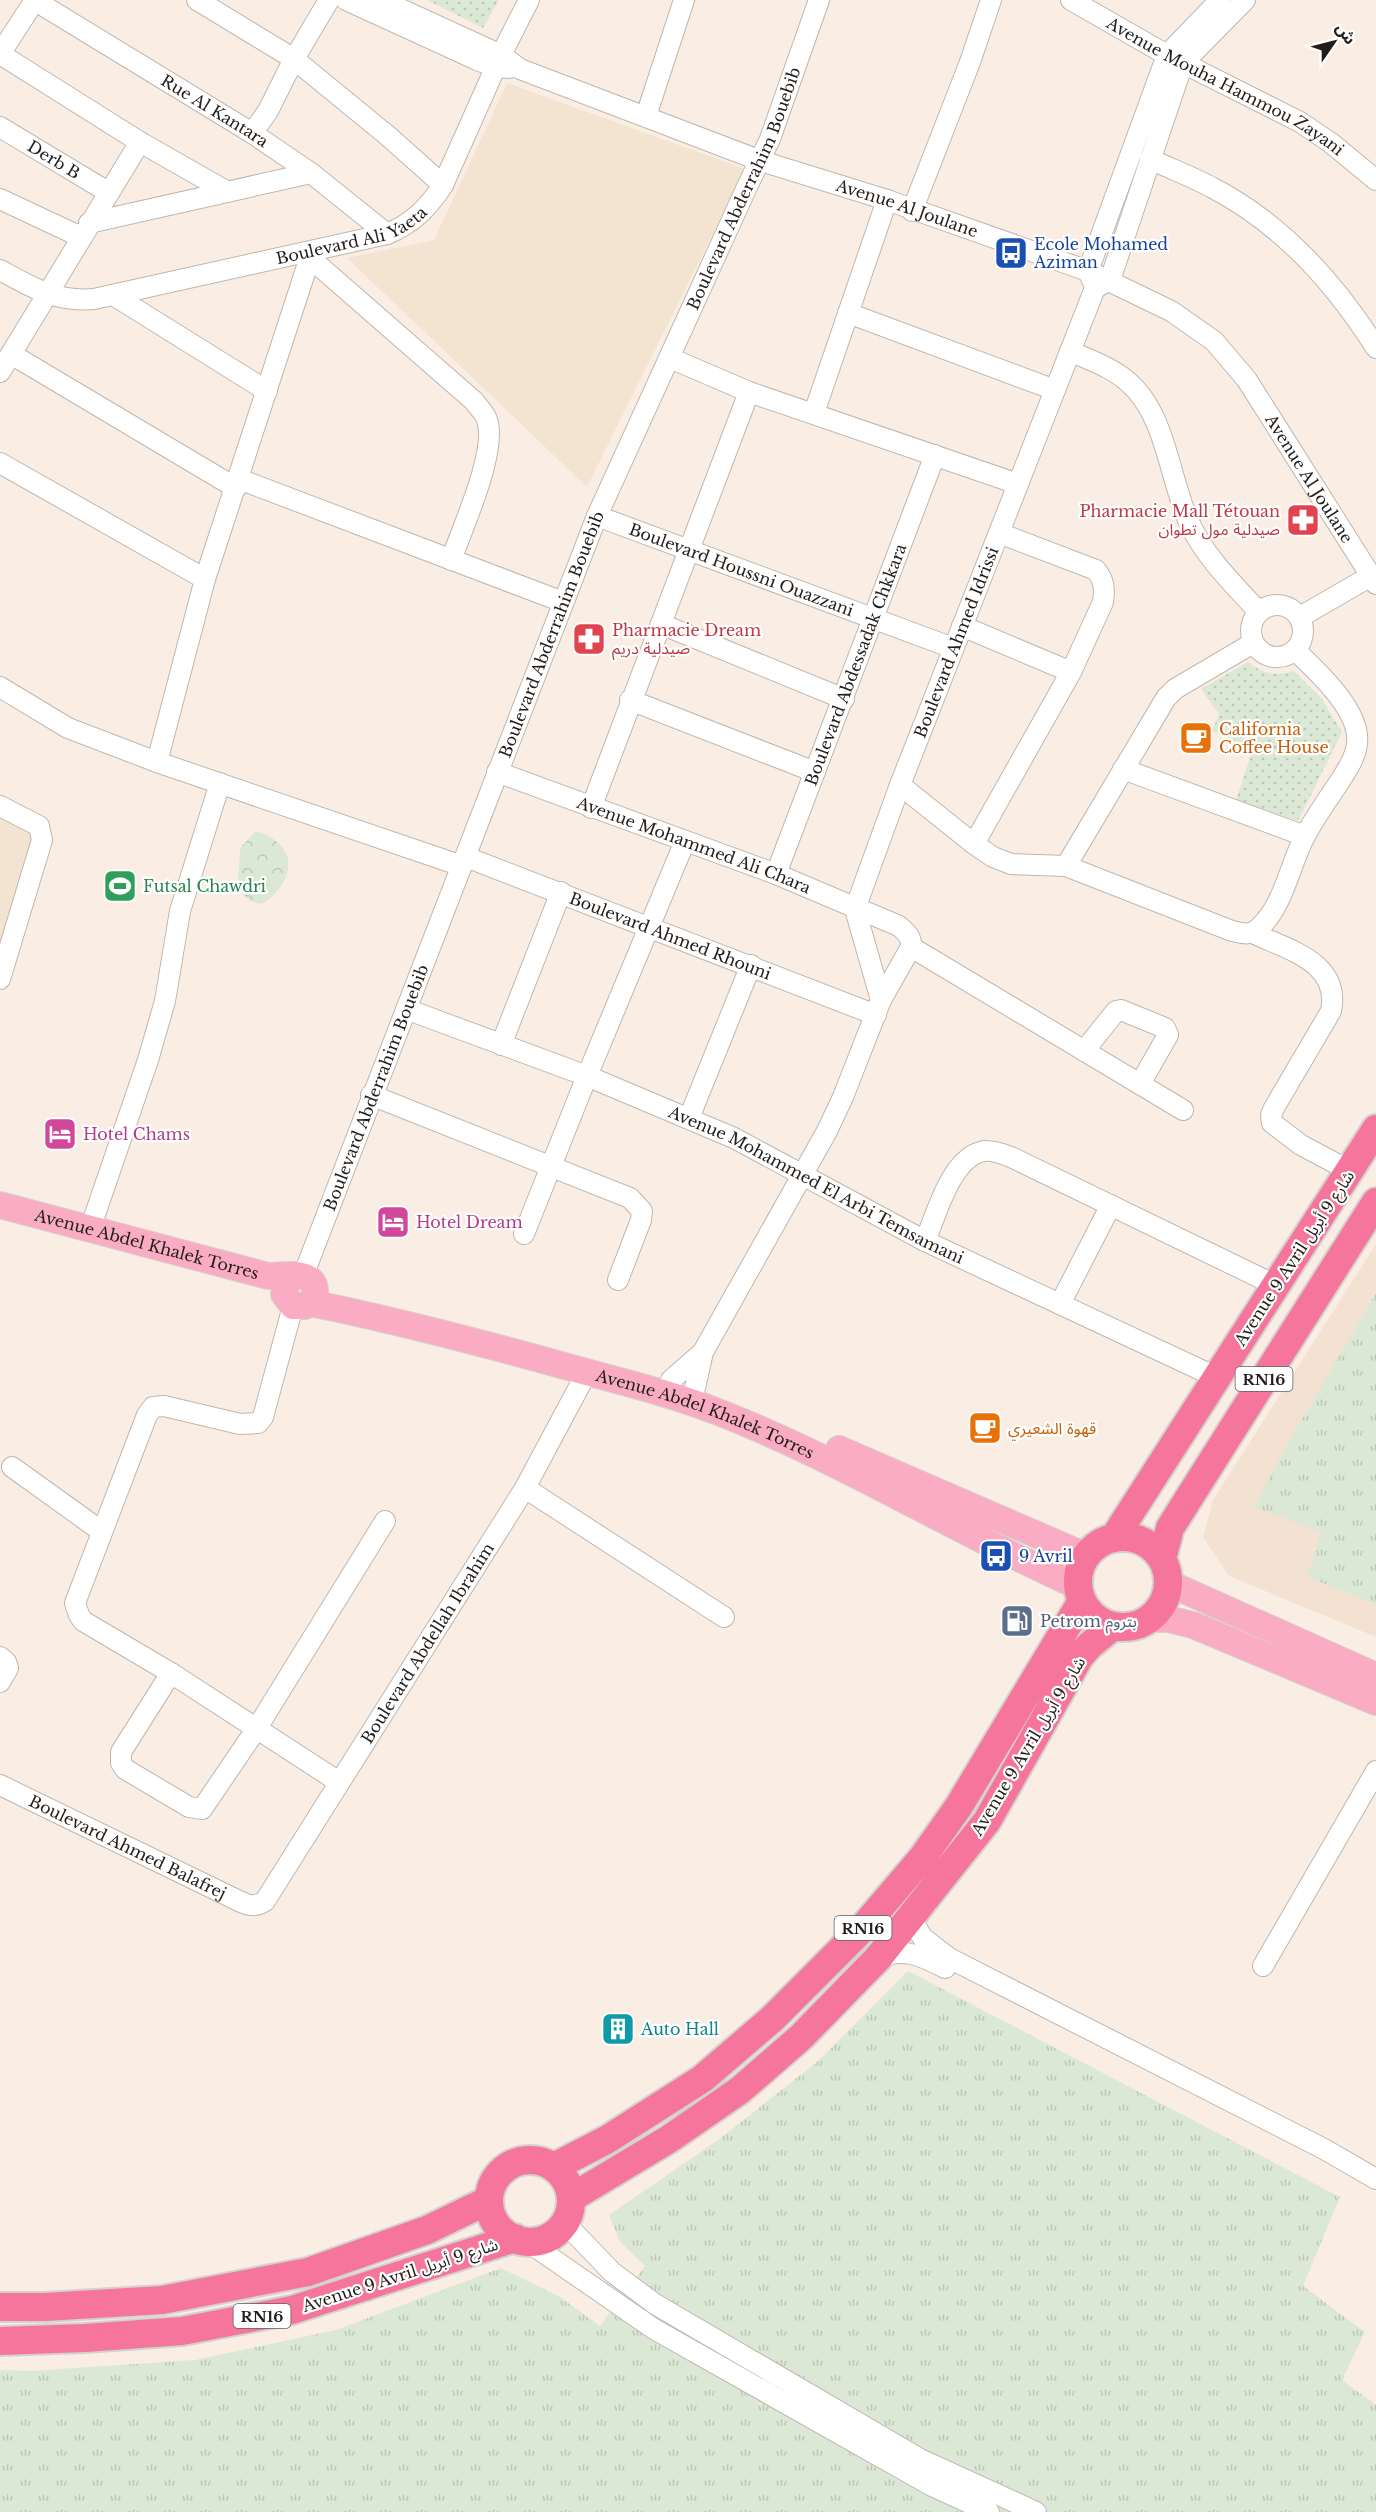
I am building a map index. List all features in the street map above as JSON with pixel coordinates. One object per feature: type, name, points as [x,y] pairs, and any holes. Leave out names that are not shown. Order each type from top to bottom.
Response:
[{"type":"highway","name":"Avenue 9 Avril شارع 9 أبريل","points":[[1114,1538],[1376,1129]]},
{"type":"highway","name":"RN16","points":[[1149,1619],[1160,1609],[1166,1597],[1165,1571],[1170,1528],[1376,1202]]},
{"type":"highway","points":[[1114,1538],[1128,1537],[1142,1541],[1153,1549],[1165,1571]]},
{"type":"highway","name":"RN16","points":[[1080,1594],[1079,1571],[1086,1556],[1094,1548],[1114,1538]]},
{"type":"highway","name":"Avenue 9 Avril شارع 9 أبريل","points":[[554,2167],[608,2139],[702,2079],[772,2019],[860,1931],[923,1857],[959,1806],[1080,1594]]},
{"type":"highway","points":[[1080,1594],[1089,1612],[1100,1621],[1112,1626],[1125,1628],[1149,1619]]},
{"type":"highway","name":"Avenue 9 Avril شارع 9 أبريل","points":[[568,2210],[740,2091],[801,2037],[878,1958],[987,1821],[1080,1656],[1090,1644],[1112,1626]]},
{"type":"highway","points":[[521,2240],[504,2232],[496,2223],[489,2200],[492,2185],[500,2173],[512,2164],[526,2160],[540,2161],[554,2167],[563,2175],[568,2210]]},
{"type":"highway","name":"Avenue 9 Avril شارع 9 أبريل","points":[[0,2307],[45,2307],[162,2300],[308,2272],[427,2230],[489,2200]]},
{"type":"highway","name":"RN16","points":[[521,2240],[543,2240],[555,2233],[568,2210]]},
{"type":"highway","name":"Avenue 9 Avril شارع 9 أبريل","points":[[0,2341],[182,2331],[292,2310],[521,2240]]},
{"type":"main road","name":"Avenue Abdel Khalek Torres","points":[[0,1205],[268,1276],[300,1291],[382,1319],[587,1372],[692,1402],[746,1424],[925,1509],[1080,1594]]},
{"type":"main road","name":"Avenue Abdel Khalek Torres","points":[[0,1222],[267,1290],[300,1291],[377,1304],[671,1380],[750,1409],[1086,1556]]},
{"type":"main road","points":[[1165,1571],[1376,1676]]},
{"type":"main road","points":[[1149,1619],[1168,1619],[1193,1625],[1376,1702]]},
{"type":"street","points":[[34,0],[0,54],[140,142],[226,191]]},
{"type":"street","name":"Rue Al Kantara","points":[[34,0],[252,133],[311,173],[387,234]]},
{"type":"street","points":[[197,0],[294,59],[388,136],[443,185]]},
{"type":"street","points":[[252,133],[268,111],[294,59],[329,0]]},
{"type":"street","points":[[346,0],[498,61]]},
{"type":"street","points":[[381,0],[498,61]]},
{"type":"street","name":"Boulevard Ali Yaeta","points":[[0,270],[46,294],[75,301],[311,255],[387,234],[413,221],[431,203],[443,185],[498,61],[529,0]]},
{"type":"street","points":[[646,116],[684,0]]},
{"type":"street","name":"Boulevard Abderrahim Bouebib","points":[[101,1530],[147,1415],[153,1407],[164,1406],[248,1425],[261,1421],[300,1291],[371,1095],[464,862],[563,602],[597,516],[746,189],[761,161],[819,0]]},
{"type":"street","points":[[912,211],[970,62],[991,0]]},
{"type":"street","name":"Avenue Mouha Hammou Zayani","points":[[1071,0],[1175,59],[1300,122],[1331,143],[1376,180]]},
{"type":"street","points":[[1098,280],[1175,59],[1220,0]]},
{"type":"street","points":[[1098,280],[1150,159],[1175,59],[1245,0]]},
{"type":"street","name":"Avenue Al Joulane","points":[[498,61],[761,161],[887,200],[1098,280],[1171,311],[1193,324],[1214,341],[1260,398],[1374,580]]},
{"type":"street","name":"Derb B","points":[[0,127],[108,192]]},
{"type":"street","points":[[0,372],[140,142]]},
{"type":"street","points":[[1150,159],[1214,188],[1249,209],[1275,229],[1324,276],[1376,348]]},
{"type":"street","points":[[0,199],[85,230],[226,191],[311,173]]},
{"type":"street","points":[[814,413],[887,200]]},
{"type":"street","points":[[157,762],[205,579],[311,255],[474,401],[487,419],[490,435],[487,458],[451,560]]},
{"type":"street","name":"Boulevard Ahmed Idrissi","points":[[855,909],[900,785],[1098,280]]},
{"type":"street","points":[[113,295],[267,392]]},
{"type":"street","points":[[848,313],[1055,390]]},
{"type":"street","points":[[1070,351],[1126,380],[1141,396],[1157,427],[1189,522],[1210,556],[1258,612]]},
{"type":"street","points":[[11,354],[238,483],[563,602]]},
{"type":"street","points":[[670,358],[749,392],[1018,484]]},
{"type":"street","points":[[591,808],[630,700],[690,550],[749,392]]},
{"type":"street","name":"Boulevard Abdessadak Chkkara","points":[[776,874],[935,455]]},
{"type":"street","points":[[0,463],[205,579]]},
{"type":"street","name":"Boulevard Houssni Ouazzani","points":[[597,516],[954,648]]},
{"type":"street","points":[[974,844],[1071,672],[1103,602],[1104,593],[1102,577],[1096,570],[999,533]]},
{"type":"street","points":[[1300,617],[1374,580]]},
{"type":"street","points":[[1274,605],[1282,605],[1300,617],[1303,637],[1295,650],[1283,657],[1276,658],[1263,654],[1253,643],[1251,627],[1258,612],[1274,605]]},
{"type":"street","points":[[661,624],[844,699]]},
{"type":"street","points":[[962,626],[1071,672]]},
{"type":"street","points":[[1066,866],[1166,698],[1175,689],[1253,643]]},
{"type":"street","points":[[1253,933],[1270,915],[1305,836],[1350,766],[1358,737],[1354,724],[1335,694],[1295,650]]},
{"type":"street","name":"Boulevard Ahmed Rhouni","points":[[0,687],[68,728],[157,762],[561,892],[751,965],[879,1007]]},
{"type":"street","points":[[630,700],[815,772]]},
{"type":"street","points":[[1123,769],[1305,836]]},
{"type":"street","name":"Avenue Mohammed Ali Chara","points":[[497,772],[776,874],[888,921],[908,933],[911,947]]},
{"type":"street","points":[[90,1229],[148,1060],[165,1001],[180,911],[220,783]]},
{"type":"street","points":[[900,785],[974,844],[1011,864],[1066,866],[1222,927],[1244,934],[1253,933],[1316,965],[1326,974],[1333,998],[1331,1011],[1270,1115],[1272,1123],[1301,1145],[1350,1171]]},
{"type":"street","points":[[0,806],[39,826],[42,840],[0,980]]},
{"type":"street","points":[[524,1234],[685,841]]},
{"type":"street","points":[[501,1045],[561,892]]},
{"type":"street","points":[[855,909],[879,1007]]},
{"type":"street","points":[[696,1388],[703,1352],[839,1106],[879,1007],[911,947],[1184,1110]]},
{"type":"street","points":[[688,1118],[751,965]]},
{"type":"street","name":"Avenue Mohammed El Arbi Temsamani","points":[[406,1009],[587,1076],[688,1118],[766,1154],[925,1241],[1218,1378]]},
{"type":"street","points":[[1084,1051],[1116,1011],[1121,1010],[1165,1028],[1168,1035],[1140,1084]]},
{"type":"street","points":[[371,1095],[620,1194],[638,1204],[642,1211],[641,1220],[618,1280]]},
{"type":"street","points":[[925,1241],[957,1168],[967,1158],[986,1151],[1011,1157],[1277,1286]]},
{"type":"street","points":[[1060,1304],[1111,1204]]},
{"type":"street","points":[[671,1380],[703,1352]]},
{"type":"street","name":"Boulevard Abdellah Ibrahim","points":[[259,1905],[270,1897],[339,1782],[525,1488],[587,1372]]},
{"type":"street","points":[[12,1467],[101,1530],[75,1598],[79,1615],[83,1621],[171,1673],[339,1782]]},
{"type":"street","points":[[525,1488],[724,1617]]},
{"type":"street","points":[[171,1673],[121,1752],[121,1763],[125,1768],[189,1807],[202,1809],[257,1728],[385,1521]]},
{"type":"street","points":[[0,1657],[6,1662],[8,1668],[0,1682]]},
{"type":"street","points":[[1263,1966],[1376,1771]]},
{"type":"street","name":"Boulevard Ahmed Balafrej","points":[[0,1785],[249,1906],[259,1905]]},
{"type":"street","points":[[911,1919],[923,1938],[949,1958],[1324,2149],[1369,2176]]},
{"type":"street","points":[[878,1958],[897,1952],[917,1954],[1304,2152],[1369,2176]]},
{"type":"street","points":[[568,2210],[612,2272],[655,2304],[920,2459],[1036,2512]]},
{"type":"street","points":[[521,2240],[654,2329],[932,2486],[988,2512]]},
{"type":"shaded area","points":[[507,83],[745,169],[587,487],[347,258],[434,240]]},
{"type":"shaded area","points":[[0,809],[39,826],[0,949]]},
{"type":"shaded area","points":[[1376,1244],[1376,1637],[1229,1576],[1203,1537],[1213,1500]]},
{"type":"green space","points":[[427,0],[499,0],[483,28]]},
{"type":"green space","points":[[1248,662],[1270,673],[1294,671],[1322,699],[1342,732],[1298,821],[1236,800],[1253,749],[1212,731],[1219,714],[1201,689]]},
{"type":"green space","points":[[255,832],[267,835],[284,850],[288,867],[282,884],[262,904],[245,897],[239,883],[240,848]]},
{"type":"green space","points":[[1376,1293],[1376,1604],[1307,1577],[1321,1532],[1254,1507],[1283,1452]]},
{"type":"green space","points":[[908,1971],[1340,2197],[1303,2286],[1365,2332],[1342,2380],[1376,2405],[1376,2512],[0,2512],[0,2370],[30,2371],[195,2360],[336,2330],[501,2268],[560,2297],[600,2326],[645,2266],[620,2242],[609,2215],[718,2140],[817,2062]]},
{"type":"place","name":"Ecole Mohamed Aziman","points":[[1011,253]]},
{"type":"place","name":"Pharmacie Mall Tétouan صيدلية مول تطوان","points":[[1303,520]]},
{"type":"place","name":"Pharmacie Dream صيدلية دريم","points":[[589,639]]},
{"type":"place","name":"California Coffee House","points":[[1196,738]]},
{"type":"place","name":"Futsal Chawdri","points":[[120,886]]},
{"type":"place","name":"Hotel Chams","points":[[60,1134]]},
{"type":"place","name":"Hotel Dream","points":[[393,1222]]},
{"type":"place","name":"قهوة الشعيري","points":[[985,1428]]},
{"type":"place","name":"9 Avril","points":[[996,1556]]},
{"type":"place","name":"Petrom بتروم","points":[[1017,1621]]},
{"type":"place","name":"Auto Hall","points":[[618,2029]]}]
